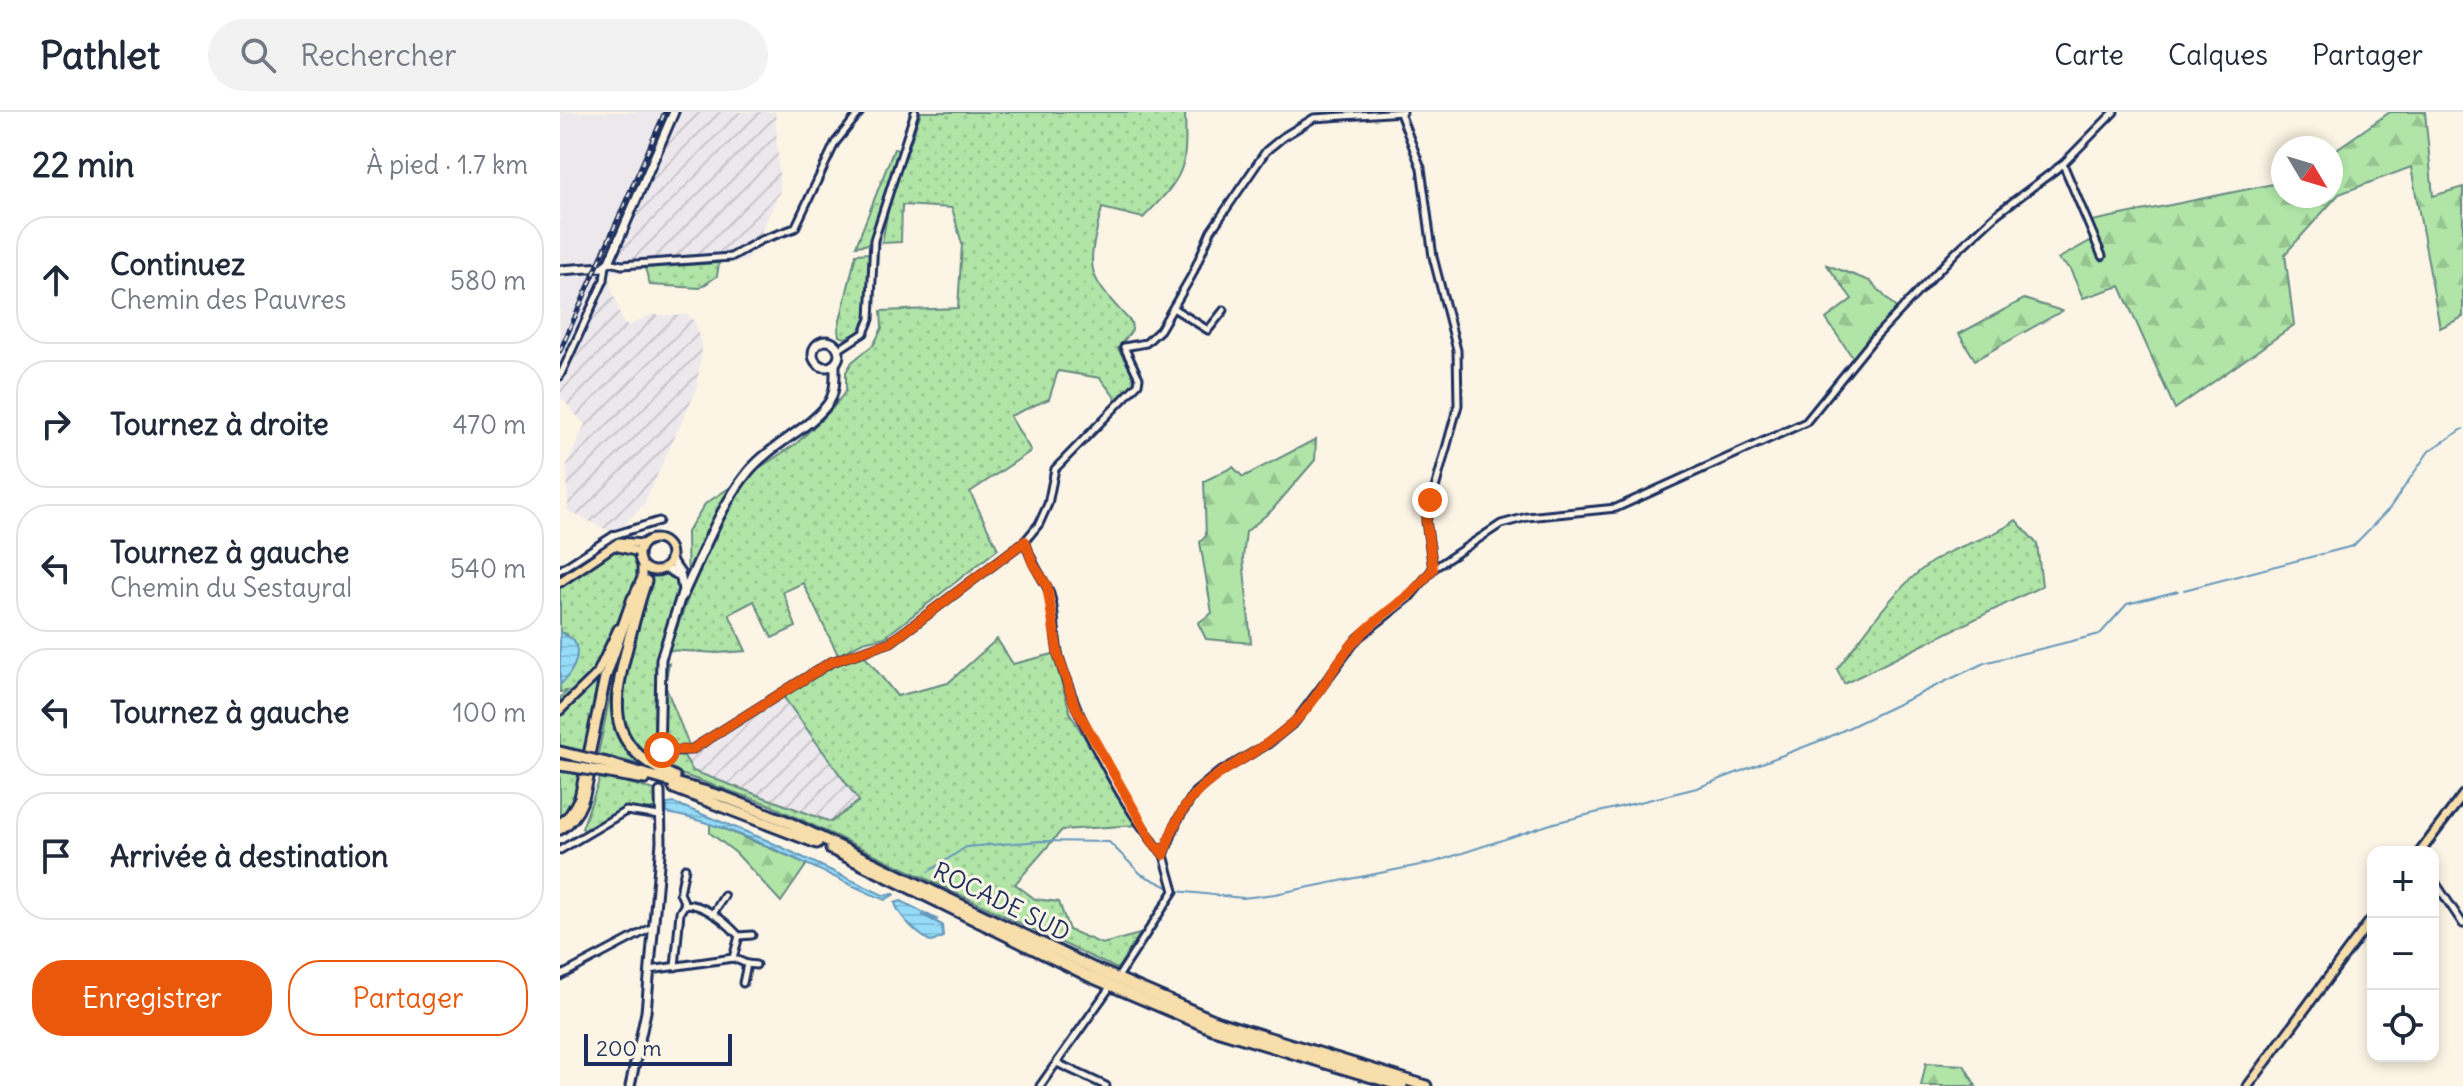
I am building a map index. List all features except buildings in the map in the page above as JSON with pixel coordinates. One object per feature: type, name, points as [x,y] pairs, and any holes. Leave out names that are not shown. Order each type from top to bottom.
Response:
[{"type":"highway","points":[[646,581],[617,685],[617,722],[629,745],[649,764],[724,797]]},
{"type":"highway","points":[[560,827],[580,798],[609,664],[633,598]]},
{"type":"highway","name":"ROCADE SUD","points":[[560,752],[575,762]]},
{"type":"highway","name":"ROCADE SUD","points":[[560,758],[690,786],[724,797],[788,822],[1093,968],[1218,1022],[1426,1086]]},
{"type":"highway","points":[[560,765],[575,762]]},
{"type":"highway","name":"ROCADE SUD","points":[[605,768],[722,804],[816,842],[1089,976],[1213,1029],[1402,1086]]},
{"type":"main road","points":[[560,582],[619,542],[643,544],[654,539],[663,541],[670,549],[670,559],[665,568],[652,571],[642,566]]},
{"type":"main road","points":[[560,710],[602,667],[642,578],[639,552],[643,544]]},
{"type":"main road","points":[[609,546],[639,552]]},
{"type":"main road","points":[[560,827],[572,821],[580,808],[617,649],[652,571]]},
{"type":"main road","points":[[2425,846],[2463,795]]},
{"type":"main road","points":[[2248,1086],[2372,918]]},
{"type":"street","points":[[560,376],[674,112]]},
{"type":"street","points":[[560,270],[731,257],[800,223],[835,143],[860,112]]},
{"type":"street","points":[[659,765],[661,659],[682,597],[727,503],[748,472],[773,447],[826,407],[835,379],[832,365],[838,350],[864,333],[870,319],[874,240],[915,112]]},
{"type":"street","points":[[659,751],[691,750],[831,662],[891,642],[1025,541],[1048,504],[1055,469],[1138,384],[1139,378],[1124,347],[1149,341],[1173,308],[1192,275],[1211,231],[1246,178],[1266,151],[1313,115],[1401,112],[1421,168],[1433,257],[1457,350],[1458,405],[1426,521],[1433,569]]},
{"type":"street","points":[[1164,855],[1177,821],[1195,792],[1295,722],[1358,638],[1409,598],[1433,569],[1501,524],[1527,517],[1616,508],[1806,422],[1875,337],[1957,251],[1998,213],[2063,164],[2114,112]]},
{"type":"street","points":[[2063,164],[2102,256]]},
{"type":"street","points":[[1173,308],[1208,330],[1224,310]]},
{"type":"street","points":[[832,365],[815,361],[815,348],[828,341],[838,350]]},
{"type":"street","points":[[560,570],[605,539],[659,521]]},
{"type":"street","points":[[1025,541],[1033,564],[1047,586],[1058,655],[1075,706],[1136,814],[1164,855],[1174,890],[1120,974]]},
{"type":"street","points":[[670,559],[681,577],[682,597]]},
{"type":"street","points":[[665,568],[681,577]]},
{"type":"street","points":[[630,1086],[646,1012],[654,926],[660,792]]},
{"type":"street","points":[[560,850],[626,811],[660,816]]},
{"type":"street","points":[[685,868],[680,893],[685,904]]},
{"type":"street","points":[[2439,888],[2463,924]]},
{"type":"street","points":[[713,914],[724,896]]},
{"type":"street","points":[[685,904],[694,904],[713,914],[739,936],[752,935]]},
{"type":"street","points":[[675,967],[680,912],[685,904]]},
{"type":"street","points":[[560,976],[654,926]]},
{"type":"street","points":[[733,958],[739,936]]},
{"type":"street","points":[[651,957],[655,965],[664,969]]},
{"type":"street","points":[[650,970],[733,958],[756,965]]},
{"type":"street","points":[[743,983],[747,964]]},
{"type":"street","points":[[1040,1086],[1059,1064],[1108,990]]},
{"type":"street","points":[[1059,1064],[1106,1086]]},
{"type":"shaded area","points":[[560,112],[671,112],[604,262],[593,263],[591,271],[600,271],[560,363]]},
{"type":"shaded area","points":[[671,112],[775,112],[780,191],[747,261],[610,272],[609,281],[623,323],[628,326],[651,315],[688,315],[695,322],[702,348],[696,390],[644,504],[616,534],[568,511],[567,464],[585,425],[560,396],[560,363]]},
{"type":"shaded area","points":[[783,696],[859,801],[831,822],[692,771],[684,756]]},
{"type":"green space","points":[[921,112],[1185,112],[1184,160],[1168,192],[1143,218],[1102,208],[1093,246],[1093,271],[1097,281],[1131,322],[1132,330],[1118,349],[1137,380],[1117,400],[1100,378],[1058,371],[1049,399],[1010,416],[1031,451],[970,492],[998,549],[885,637],[863,642],[838,655],[803,583],[783,592],[796,627],[772,638],[754,601],[729,614],[746,651],[669,650],[688,598],[687,532],[705,504],[797,443],[831,410],[846,391],[846,372],[852,362],[874,344],[882,328],[881,311],[958,308],[962,244],[952,208],[902,205],[901,242],[882,243],[889,205]]},
{"type":"green space","points":[[2390,112],[2425,112],[2433,196],[2463,187],[2463,317],[2440,328],[2411,167],[2343,192],[2343,145]]},
{"type":"green space","points":[[894,149],[899,150],[870,244],[856,246]]},
{"type":"green space","points":[[2271,184],[2271,208],[2326,208],[2285,254],[2294,325],[2175,409],[2120,286],[2083,298],[2070,269],[2058,259],[2090,241],[2087,222]]},
{"type":"green space","points":[[869,253],[867,315],[858,333],[845,338],[839,336],[838,329],[856,254]]},
{"type":"green space","points":[[719,263],[717,276],[700,288],[650,285],[645,268]]},
{"type":"green space","points":[[1827,265],[1870,281],[1898,310],[1853,358],[1826,319],[1852,299]]},
{"type":"green space","points":[[2024,299],[2062,311],[1975,360],[1959,334]]},
{"type":"green space","points":[[1316,439],[1315,460],[1272,510],[1246,532],[1243,558],[1251,643],[1206,639],[1198,623],[1212,613],[1200,542],[1206,536],[1204,481],[1233,467],[1243,477]]},
{"type":"green space","points":[[2016,520],[2037,544],[2042,586],[1844,684],[1837,669],[1912,578],[1943,555]]},
{"type":"green space","points":[[620,550],[635,556],[639,573],[596,671],[560,706],[560,698],[567,691],[560,692],[560,685],[575,663],[567,634],[560,632],[560,585],[612,551]]},
{"type":"green space","points":[[664,573],[675,577],[679,590],[665,629],[658,662],[654,764],[630,739],[621,709],[626,670],[647,587],[653,577]]},
{"type":"green space","points":[[630,624],[613,704],[617,728],[639,764],[598,754],[617,662]]},
{"type":"green space","points":[[997,639],[1013,664],[1053,654],[1071,715],[1137,825],[1062,830],[1015,884],[1035,899],[1059,902],[1069,930],[1102,944],[1140,934],[1117,969],[768,804],[663,768],[666,755],[684,756],[693,771],[831,822],[859,801],[783,696],[863,654],[897,696],[948,683]]},
{"type":"green space","points":[[664,662],[669,663],[665,685],[690,748],[663,745]]},
{"type":"green space","points":[[598,677],[586,751],[560,746],[560,714]]},
{"type":"green space","points":[[560,768],[582,771],[574,800],[560,819]]},
{"type":"green space","points":[[601,776],[655,790],[655,808],[647,811],[627,808],[586,832],[582,828]]},
{"type":"green space","points":[[710,823],[807,864],[781,902],[736,853],[710,833]]},
{"type":"green space","points":[[1926,1063],[1964,1065],[1976,1086],[1921,1086]]},
{"type":"water","points":[[560,632],[574,640],[577,653],[572,670],[560,685]]},
{"type":"water","points":[[674,803],[764,839],[883,895],[895,894],[885,900],[723,828],[667,813],[667,804]]},
{"type":"water","points":[[901,901],[938,920],[922,915],[942,925],[943,937],[932,942],[916,931],[897,908],[895,903]]},
{"type":"waterway","points":[[2184,590],[2353,546],[2389,509],[2429,451],[2463,429]]},
{"type":"waterway","points":[[1176,891],[1243,898],[1275,894],[1435,862],[1554,823],[1697,788],[1827,738],[1984,663],[2100,634],[2127,604],[2178,591]]},
{"type":"waterway","points":[[928,872],[966,847],[1041,841],[1109,842],[1141,874],[1170,888]]},
{"type":"railway","points":[[560,351],[665,112]]},
{"type":"route","points":[[662,750],[691,750],[831,662],[891,642],[976,582],[1025,541],[1033,564],[1047,586],[1058,655],[1075,706],[1152,841],[1164,855],[1177,821],[1195,792],[1218,773],[1268,744],[1295,722],[1358,638],[1419,588],[1433,569],[1426,521],[1430,500]]}]
